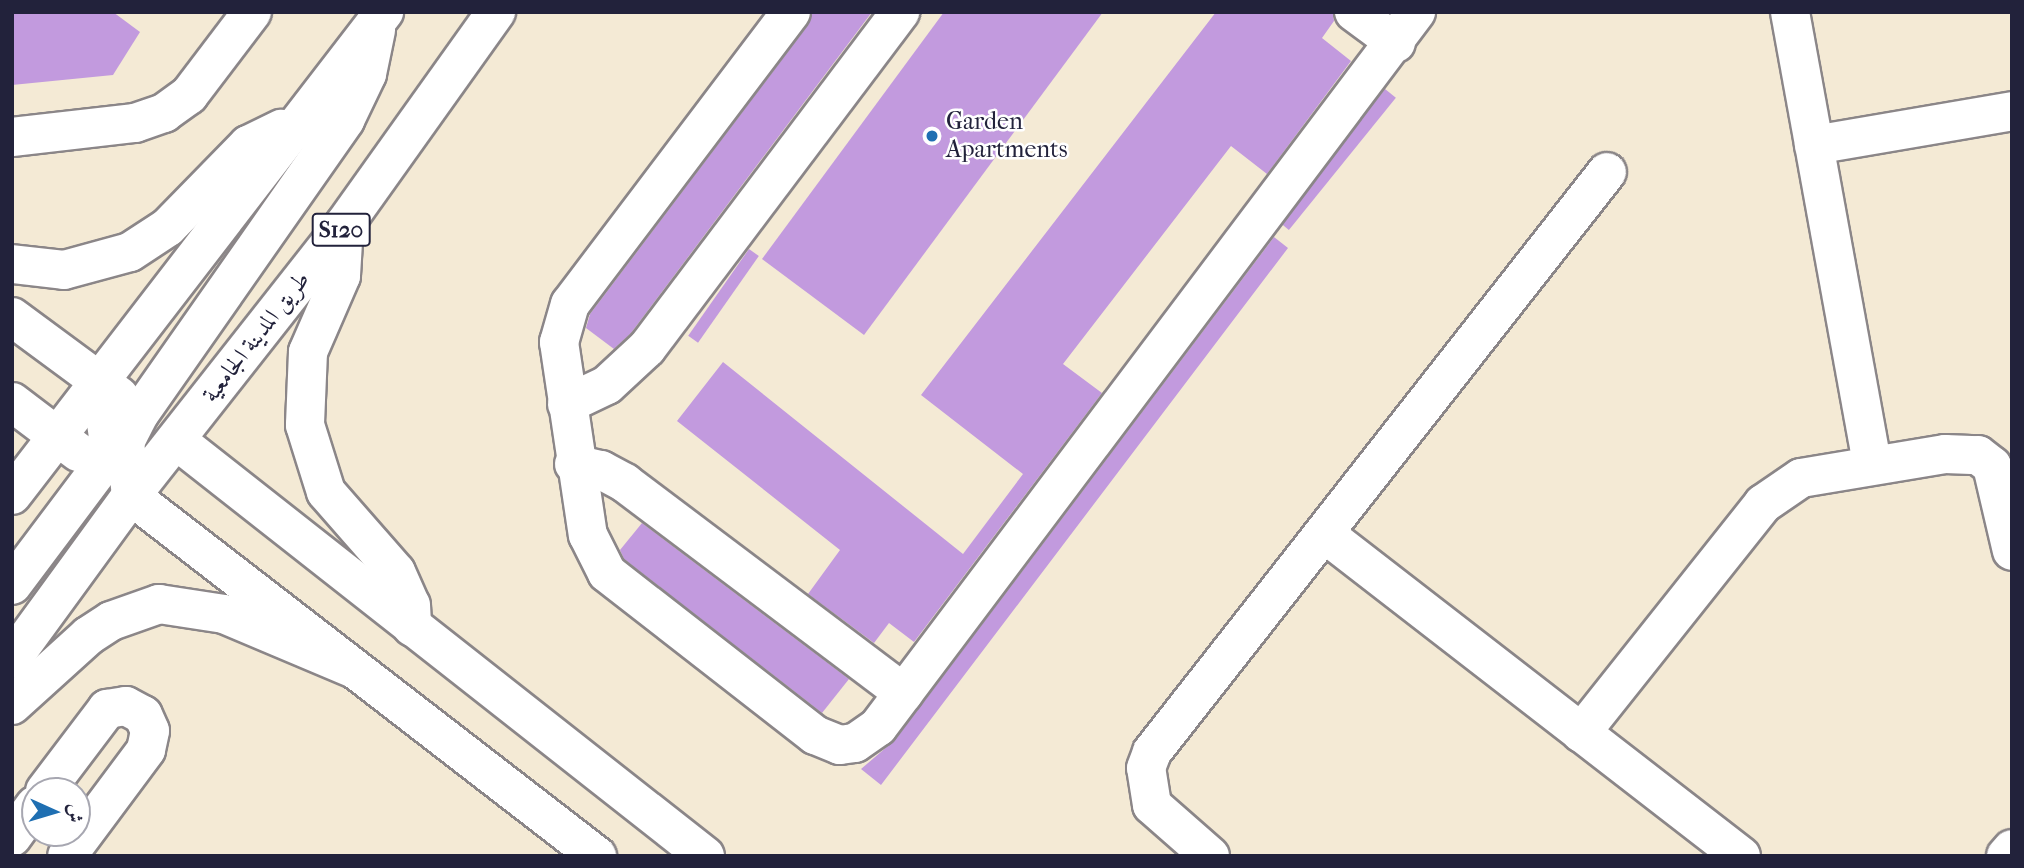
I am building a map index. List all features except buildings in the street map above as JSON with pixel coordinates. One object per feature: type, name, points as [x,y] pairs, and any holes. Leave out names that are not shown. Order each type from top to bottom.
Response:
[{"type":"street","points":[[12,137],[135,123],[164,113],[189,95],[253,12]]},
{"type":"street","name":"طريق المدينة الجامعية","points":[[12,659],[131,496],[344,225],[496,12]]},
{"type":"street","points":[[791,12],[570,304],[559,342],[574,464],[588,535],[607,573],[815,735],[841,745],[868,737],[905,693],[1406,28],[1353,12]]},
{"type":"street","points":[[567,404],[607,385],[647,348],[900,12]]},
{"type":"street","points":[[1790,12],[1872,464]]},
{"type":"street","points":[[12,495],[59,437],[293,126],[381,17]]},
{"type":"street","points":[[131,496],[125,442],[141,413],[345,120],[367,74],[381,17]]},
{"type":"street","points":[[1814,145],[2012,111]]},
{"type":"street","points":[[12,264],[64,270],[130,252],[168,227],[248,145],[293,126]]},
{"type":"street","points":[[1210,856],[1152,805],[1146,768],[1165,732],[1325,534],[1607,172]]},
{"type":"street","points":[[344,225],[341,276],[309,352],[305,425],[326,492],[396,572],[411,606],[412,627]]},
{"type":"street","points":[[12,317],[176,440],[705,856]]},
{"type":"street","points":[[12,585],[99,470],[108,437],[100,381]]},
{"type":"street","points":[[12,402],[131,496],[186,534],[352,668],[597,856]]},
{"type":"street","points":[[1580,733],[1763,504],[1801,478],[1872,464],[1966,453],[1987,458],[1997,480],[2012,551]]},
{"type":"street","points":[[574,464],[601,470],[625,483],[905,693]]},
{"type":"street","points":[[1325,534],[1741,856]]},
{"type":"street","points":[[12,705],[88,636],[111,621],[159,604],[197,606],[250,622],[352,668]]},
{"type":"street","points":[[56,777],[107,709],[126,706],[142,715],[150,731],[146,750],[91,825]]},
{"type":"street","points":[[2006,856],[2012,849]]},
{"type":"place","name":"Garden Apartments","points":[[932,136]]}]
